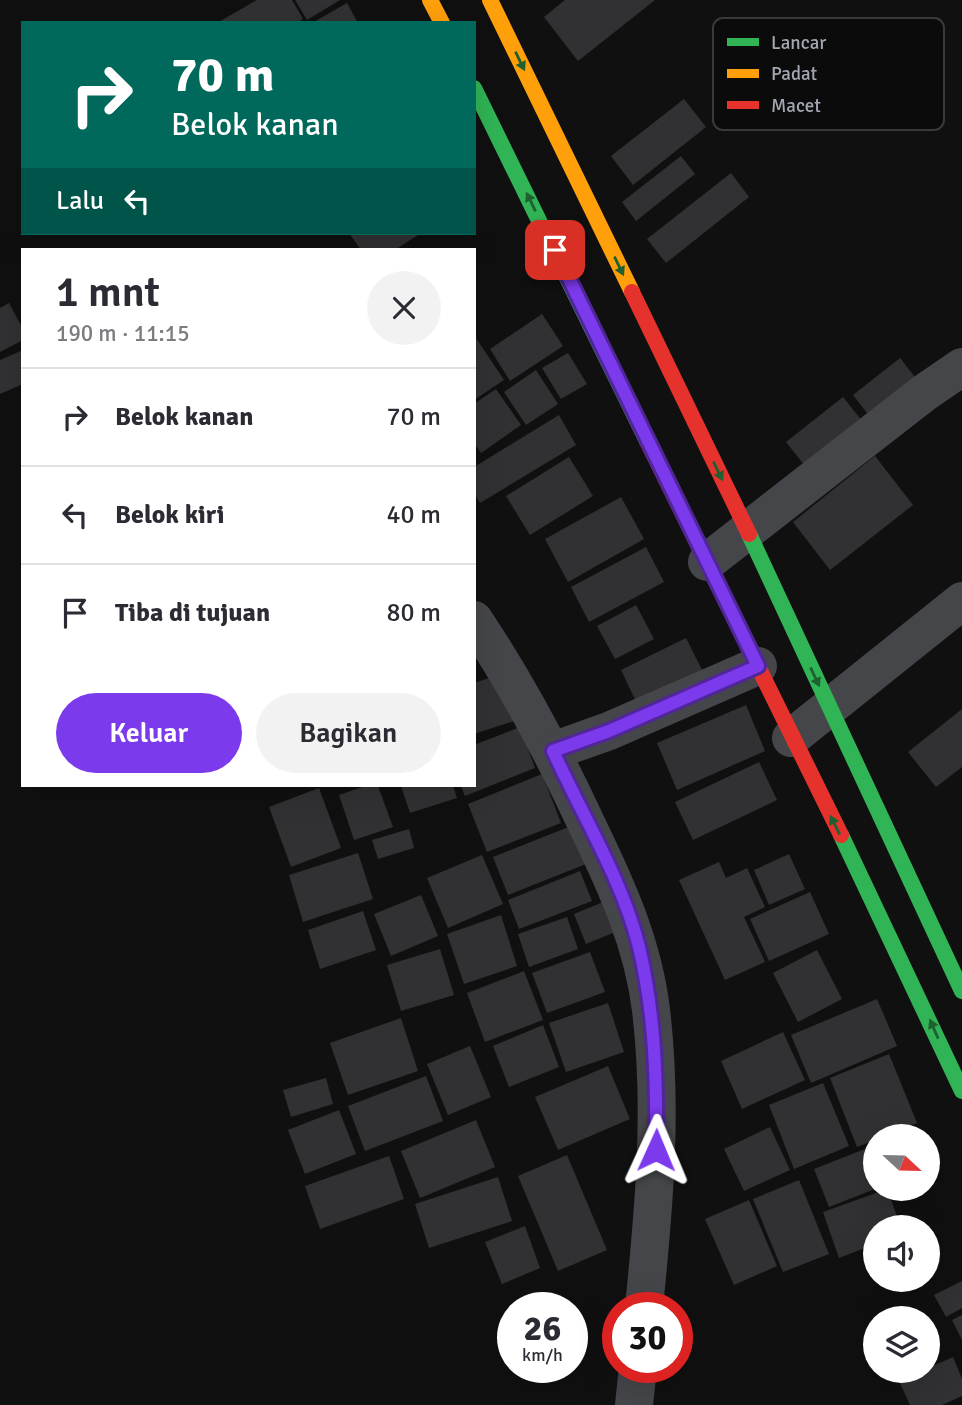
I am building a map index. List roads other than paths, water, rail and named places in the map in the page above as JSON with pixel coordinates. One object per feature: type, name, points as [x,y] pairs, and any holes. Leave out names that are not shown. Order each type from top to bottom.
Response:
[{"type":"main road","points":[[430,0],[441,21]]},
{"type":"main road","points":[[490,0],[748,531],[962,990]]},
{"type":"main road","points":[[476,92],[907,970],[962,1091]]},
{"type":"street","points":[[707,562],[924,393],[962,367]]},
{"type":"street","points":[[791,738],[962,601]]},
{"type":"street","points":[[476,623],[562,748],[639,946],[651,1008],[657,1081],[655,1195],[645,1292]]},
{"type":"street","points":[[562,748],[609,731],[758,666]]},
{"type":"street","points":[[635,1405],[637,1383]]}]
